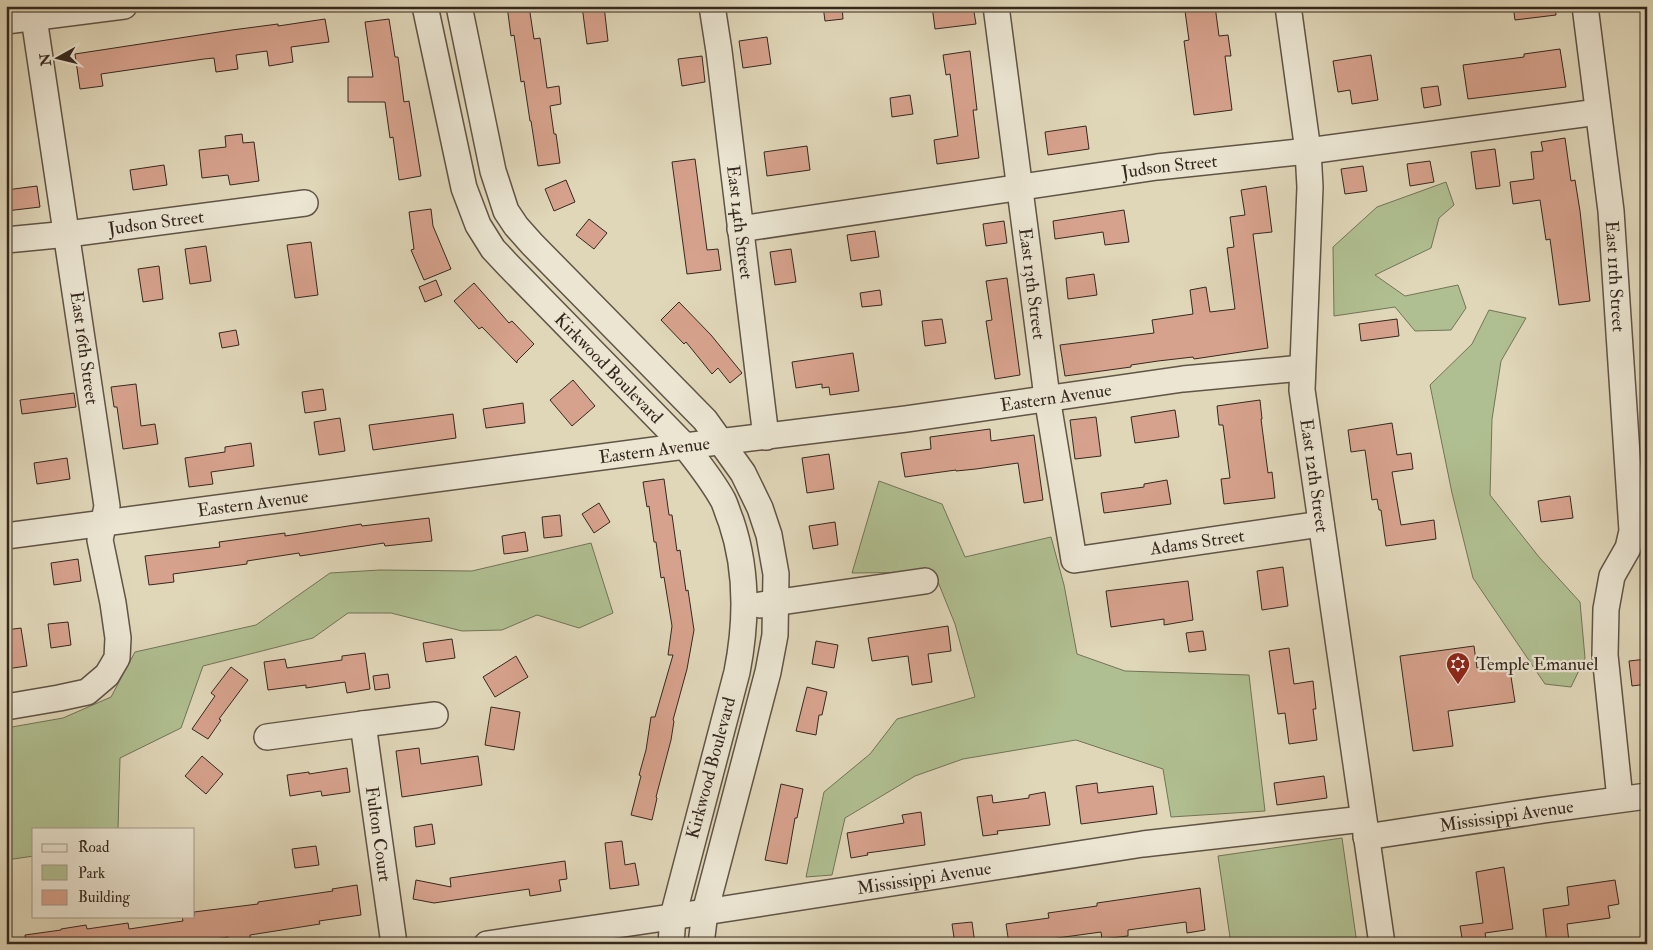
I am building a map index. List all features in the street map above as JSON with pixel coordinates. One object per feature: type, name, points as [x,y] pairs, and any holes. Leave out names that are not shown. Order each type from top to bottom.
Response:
[{"type":"street","points":[[6,21],[124,6]]},
{"type":"street","name":"Kirkwood Boulevard","points":[[425,6],[464,188],[478,225],[493,249],[685,446],[709,477],[724,502],[737,539],[742,567],[745,606],[743,642],[737,672],[673,916],[671,944]]},
{"type":"street","name":"Kirkwood Boulevard","points":[[459,6],[493,171],[506,211],[532,244],[706,420],[743,473],[760,508],[769,535],[776,574],[775,635],[768,672],[705,912],[701,944]]},
{"type":"street","name":"East 14th Street","points":[[712,6],[766,437]]},
{"type":"street","name":"East 13th Street","points":[[996,6],[1048,397],[1074,560]]},
{"type":"street","name":"East 12th Street","points":[[1288,6],[1308,151],[1310,187],[1302,390],[1382,944]]},
{"type":"street","name":"East 11th Street","points":[[1585,6],[1611,221],[1632,531],[1638,547]]},
{"type":"street","name":"East 16th Street","points":[[6,707],[87,692],[107,675],[117,658],[118,638],[100,540],[107,506],[68,234],[34,18]]},
{"type":"street","name":"Judson Street","points":[[740,229],[1157,167],[1308,151],[1598,112]]},
{"type":"street","name":"Judson Street","points":[[6,240],[68,234],[305,203]]},
{"type":"street","name":"Eastern Avenue","points":[[6,536],[102,525],[685,446],[722,443],[1183,379],[1302,368]]},
{"type":"street","name":"Adams Street","points":[[1074,560],[1321,524]]},
{"type":"street","points":[[1620,799],[1605,655],[1607,604],[1612,576],[1638,547]]},
{"type":"street","points":[[745,606],[925,582]]},
{"type":"street","points":[[267,737],[435,715]]},
{"type":"street","name":"Fulton Court","points":[[363,724],[394,944]]},
{"type":"street","name":"Mississippi Avenue","points":[[487,944],[517,942],[673,916],[1143,844],[1365,828],[1647,796]]},
{"type":"green space","points":[[1446,182],[1454,205],[1439,218],[1431,248],[1375,275],[1405,296],[1458,285],[1466,308],[1451,330],[1415,331],[1395,307],[1334,316],[1333,247],[1377,207]]},
{"type":"green space","points":[[1489,310],[1526,318],[1501,361],[1492,419],[1490,495],[1539,557],[1580,602],[1585,658],[1571,687],[1545,684],[1473,578],[1452,493],[1430,385],[1472,344]]},
{"type":"green space","points":[[879,481],[942,504],[965,557],[1051,537],[1064,585],[1077,654],[1125,671],[1249,675],[1265,811],[1171,817],[1163,769],[1076,740],[963,759],[915,776],[845,818],[832,875],[806,877],[824,792],[870,754],[897,719],[975,697],[955,624],[934,572],[852,573]]},
{"type":"green space","points":[[591,543],[613,613],[579,628],[537,615],[502,630],[462,631],[391,613],[348,613],[313,638],[203,666],[181,728],[120,758],[118,828],[32,828],[32,856],[6,860],[6,728],[63,718],[111,697],[135,652],[256,625],[330,573],[380,570],[472,571]]},
{"type":"green space","points":[[1342,838],[1357,944],[1231,944],[1218,856]]},
{"type":"building","points":[[507,6],[529,6],[534,39],[540,38],[547,88],[559,86],[561,104],[550,106],[560,163],[538,166],[524,81],[521,82],[514,35],[511,36]]},
{"type":"building","points":[[582,6],[604,6],[608,41],[587,44]]},
{"type":"building","points":[[823,6],[842,6],[843,19],[825,21]]},
{"type":"building","points":[[932,6],[973,6],[976,24],[935,29]]},
{"type":"building","points":[[1215,6],[1219,36],[1228,35],[1231,56],[1225,56],[1232,110],[1194,115],[1184,41],[1189,40],[1185,11]]},
{"type":"building","points":[[1513,6],[1555,6],[1556,15],[1515,20]]},
{"type":"building","points":[[325,19],[329,42],[291,47],[293,62],[269,66],[267,51],[236,55],[238,69],[216,72],[214,58],[204,59],[101,74],[103,86],[80,89],[75,54],[232,30]]},
{"type":"building","points":[[389,19],[395,57],[398,57],[404,102],[409,101],[421,176],[399,180],[393,137],[390,138],[385,102],[348,102],[348,77],[373,77],[365,22]]},
{"type":"building","points":[[767,37],[771,64],[743,68],[739,41]]},
{"type":"building","points":[[1560,49],[1566,87],[1468,99],[1463,65],[1524,57],[1524,54]]},
{"type":"building","points":[[970,51],[977,110],[973,110],[979,158],[937,164],[934,140],[958,136],[950,74],[946,75],[943,55]]},
{"type":"building","points":[[1371,55],[1378,100],[1352,104],[1350,90],[1338,92],[1333,61]]},
{"type":"building","points":[[702,56],[705,82],[682,86],[678,59]]},
{"type":"building","points":[[1438,86],[1441,105],[1424,108],[1421,88]]},
{"type":"building","points":[[910,95],[913,114],[892,117],[890,98]]},
{"type":"building","points":[[1086,126],[1089,149],[1048,155],[1045,132]]},
{"type":"building","points":[[242,134],[243,143],[254,142],[259,181],[230,185],[228,175],[202,178],[199,150],[226,147],[225,136]]},
{"type":"building","points":[[1565,138],[1571,181],[1575,180],[1580,211],[1590,301],[1559,305],[1550,239],[1546,240],[1540,200],[1513,204],[1510,182],[1534,179],[1531,152],[1543,151],[1541,142]]},
{"type":"building","points":[[807,146],[810,170],[767,176],[764,152]]},
{"type":"building","points":[[1495,149],[1500,186],[1476,189],[1471,152]]},
{"type":"building","points":[[695,159],[707,250],[718,249],[721,270],[687,274],[672,162]]},
{"type":"building","points":[[1430,161],[1434,182],[1410,186],[1407,164]]},
{"type":"building","points":[[164,165],[167,185],[133,190],[130,170]]},
{"type":"building","points":[[1363,166],[1367,191],[1345,194],[1341,169]]},
{"type":"building","points":[[566,180],[575,202],[554,211],[545,189]]},
{"type":"building","points":[[37,186],[40,207],[6,211],[6,190]]},
{"type":"building","points":[[1266,186],[1272,232],[1253,234],[1268,348],[1194,359],[1193,357],[1158,361],[1131,365],[1131,367],[1065,376],[1060,345],[1154,333],[1152,320],[1193,314],[1190,290],[1206,287],[1210,312],[1235,309],[1227,248],[1234,247],[1230,217],[1245,215],[1241,190]]},
{"type":"building","points":[[431,209],[433,226],[451,269],[424,280],[411,250],[414,249],[409,212]]},
{"type":"building","points":[[1124,210],[1129,242],[1105,245],[1103,232],[1055,239],[1053,221]]},
{"type":"building","points":[[589,219],[607,233],[594,249],[576,235]]},
{"type":"building","points":[[1004,221],[1007,243],[986,246],[983,224]]},
{"type":"building","points":[[875,231],[879,257],[851,261],[847,235]]},
{"type":"building","points":[[311,242],[318,295],[295,298],[287,245]]},
{"type":"building","points":[[206,246],[211,281],[190,284],[185,249]]},
{"type":"building","points":[[791,249],[796,282],[775,285],[770,252]]},
{"type":"building","points":[[159,266],[163,299],[143,302],[138,269]]},
{"type":"building","points":[[1094,274],[1097,295],[1068,299],[1066,278]]},
{"type":"building","points":[[1007,278],[1020,375],[995,379],[986,321],[992,320],[986,281]]},
{"type":"building","points":[[436,280],[442,295],[425,302],[419,287]]},
{"type":"building","points":[[474,283],[509,323],[512,321],[534,344],[517,363],[482,327],[479,329],[454,301]]},
{"type":"building","points":[[880,290],[882,305],[862,307],[860,293]]},
{"type":"building","points":[[679,302],[711,335],[742,373],[730,383],[718,368],[712,374],[686,342],[684,344],[661,320]]},
{"type":"building","points":[[942,319],[946,343],[925,346],[922,321]]},
{"type":"building","points":[[1397,319],[1399,336],[1361,341],[1359,324]]},
{"type":"building","points":[[236,330],[239,345],[222,348],[219,333]]},
{"type":"building","points":[[853,353],[859,391],[830,395],[829,387],[822,388],[822,384],[796,388],[792,362]]},
{"type":"building","points":[[573,380],[595,406],[572,426],[550,400]]},
{"type":"building","points":[[136,384],[141,426],[155,424],[158,444],[123,449],[117,407],[114,407],[111,387]]},
{"type":"building","points":[[323,389],[326,410],[305,413],[302,392]]},
{"type":"building","points":[[74,393],[76,407],[22,414],[20,400]]},
{"type":"building","points":[[1260,400],[1268,473],[1272,472],[1275,498],[1224,504],[1221,479],[1230,478],[1223,425],[1219,425],[1217,406]]},
{"type":"building","points":[[523,403],[525,423],[486,428],[483,409]]},
{"type":"building","points":[[1175,410],[1179,437],[1135,443],[1131,417]]},
{"type":"building","points":[[453,414],[456,438],[373,450],[369,425]]},
{"type":"building","points":[[1096,417],[1101,456],[1075,459],[1070,420]]},
{"type":"building","points":[[340,418],[345,451],[319,455],[314,422]]},
{"type":"building","points":[[1392,423],[1397,455],[1411,453],[1413,469],[1392,472],[1401,525],[1434,520],[1436,539],[1386,546],[1381,510],[1379,510],[1377,499],[1372,500],[1365,450],[1351,452],[1348,430]]},
{"type":"building","points":[[990,429],[991,441],[1034,435],[1043,500],[1024,503],[1018,463],[905,477],[901,453],[931,449],[930,437]]},
{"type":"building","points":[[251,443],[254,466],[211,472],[213,484],[189,487],[185,458],[225,452],[225,447]]},
{"type":"building","points":[[829,454],[834,489],[807,493],[802,458]]},
{"type":"building","points":[[67,458],[70,479],[37,484],[34,463]]},
{"type":"building","points":[[664,479],[669,515],[672,515],[677,551],[680,550],[694,630],[687,669],[673,720],[671,740],[652,820],[631,815],[641,776],[639,775],[646,750],[651,717],[655,717],[673,655],[668,655],[672,626],[664,577],[661,578],[656,542],[654,542],[649,506],[647,507],[643,482]]},
{"type":"building","points":[[1167,480],[1171,504],[1104,513],[1101,493],[1144,487],[1144,484]]},
{"type":"building","points":[[1570,496],[1573,518],[1541,522],[1538,501]]},
{"type":"building","points":[[599,503],[610,522],[594,533],[582,514]]},
{"type":"building","points":[[560,515],[562,536],[544,538],[542,517]]},
{"type":"building","points":[[429,518],[432,541],[385,546],[384,543],[300,556],[299,553],[247,561],[247,564],[173,574],[174,582],[149,585],[145,556],[220,547],[219,542],[285,533],[285,536],[361,524],[362,526]]},
{"type":"building","points":[[835,522],[838,545],[813,549],[809,526]]},
{"type":"building","points":[[525,532],[528,551],[504,554],[502,536]]},
{"type":"building","points":[[78,559],[81,581],[54,585],[51,563]]},
{"type":"building","points":[[1283,567],[1288,606],[1262,610],[1257,571]]},
{"type":"building","points":[[1188,581],[1193,620],[1164,625],[1164,619],[1111,627],[1106,591]]},
{"type":"building","points":[[68,622],[71,645],[51,648],[48,624]]},
{"type":"building","points":[[948,626],[951,651],[928,654],[932,682],[912,685],[908,656],[872,661],[868,638]]},
{"type":"building","points":[[21,628],[27,666],[6,669],[6,630]]},
{"type":"building","points":[[1203,631],[1206,650],[1189,652],[1186,633]]},
{"type":"building","points":[[452,639],[455,658],[426,662],[423,643]]},
{"type":"building","points":[[816,641],[838,645],[834,668],[812,664]]},
{"type":"building","name":"Temple Emanuel","points":[[1474,646],[1477,668],[1509,664],[1515,702],[1448,711],[1453,746],[1413,751],[1400,656]]},
{"type":"building","points":[[1289,648],[1294,684],[1313,681],[1316,709],[1313,709],[1317,740],[1289,744],[1285,713],[1278,714],[1269,651]]},
{"type":"building","points":[[365,653],[370,689],[347,693],[345,682],[306,688],[306,685],[268,690],[264,662],[285,659],[287,668],[342,660],[342,656]]},
{"type":"building","points":[[516,656],[528,677],[495,697],[483,677]]},
{"type":"building","points":[[1647,659],[1647,684],[1632,686],[1629,661]]},
{"type":"building","points":[[231,667],[248,680],[219,719],[221,720],[208,739],[192,729],[215,696],[211,693]]},
{"type":"building","points":[[388,674],[390,688],[375,690],[373,676]]},
{"type":"building","points":[[807,687],[827,692],[822,715],[819,715],[816,735],[796,731]]},
{"type":"building","points":[[491,707],[520,712],[514,750],[485,745]]},
{"type":"building","points":[[419,748],[421,764],[478,756],[482,785],[402,797],[396,751]]},
{"type":"building","points":[[202,756],[223,774],[206,794],[185,776]]},
{"type":"building","points":[[347,768],[350,792],[322,796],[321,791],[290,796],[287,775],[309,772],[309,774]]},
{"type":"building","points":[[1324,776],[1327,798],[1277,805],[1274,783]]},
{"type":"building","points":[[1097,783],[1098,793],[1153,786],[1157,814],[1081,824],[1076,786]]},
{"type":"building","points":[[781,784],[803,789],[797,818],[795,818],[787,864],[765,860]]},
{"type":"building","points":[[1045,792],[1050,825],[997,831],[998,834],[983,836],[977,797],[992,795],[993,803],[1029,798],[1029,795]]},
{"type":"building","points":[[921,812],[925,845],[867,853],[868,855],[851,858],[847,833],[904,823],[902,815]]},
{"type":"building","points":[[432,824],[435,844],[416,847],[414,827]]},
{"type":"building","points":[[622,841],[625,865],[635,863],[639,885],[610,889],[605,843]]},
{"type":"building","points":[[316,846],[319,865],[295,868],[292,849]]},
{"type":"building","points":[[565,861],[567,879],[559,880],[561,891],[530,896],[529,889],[434,903],[413,899],[416,880],[451,887],[450,878]]},
{"type":"building","points":[[1504,867],[1513,929],[1485,933],[1487,944],[1463,944],[1460,926],[1483,923],[1476,872]]},
{"type":"building","points":[[1615,880],[1619,904],[1608,906],[1610,918],[1567,924],[1569,942],[1547,944],[1543,909],[1569,905],[1567,887]]},
{"type":"building","points":[[357,885],[361,915],[319,921],[320,924],[250,935],[250,939],[229,941],[228,937],[179,944],[26,944],[25,935],[86,925],[87,929],[128,923],[129,929],[183,921],[182,918],[195,918],[195,912],[258,904],[258,902],[333,891],[332,889]]},
{"type":"building","points":[[1200,888],[1205,930],[1187,933],[1186,922],[1128,930],[1128,936],[1102,939],[1101,932],[1028,942],[1029,944],[1009,944],[1006,924],[1049,918],[1048,913],[1097,906],[1097,903]]},
{"type":"building","points":[[972,922],[975,944],[955,944],[952,924]]},
{"type":"place","name":"Temple Emanuel","points":[[1458,685]]}]
